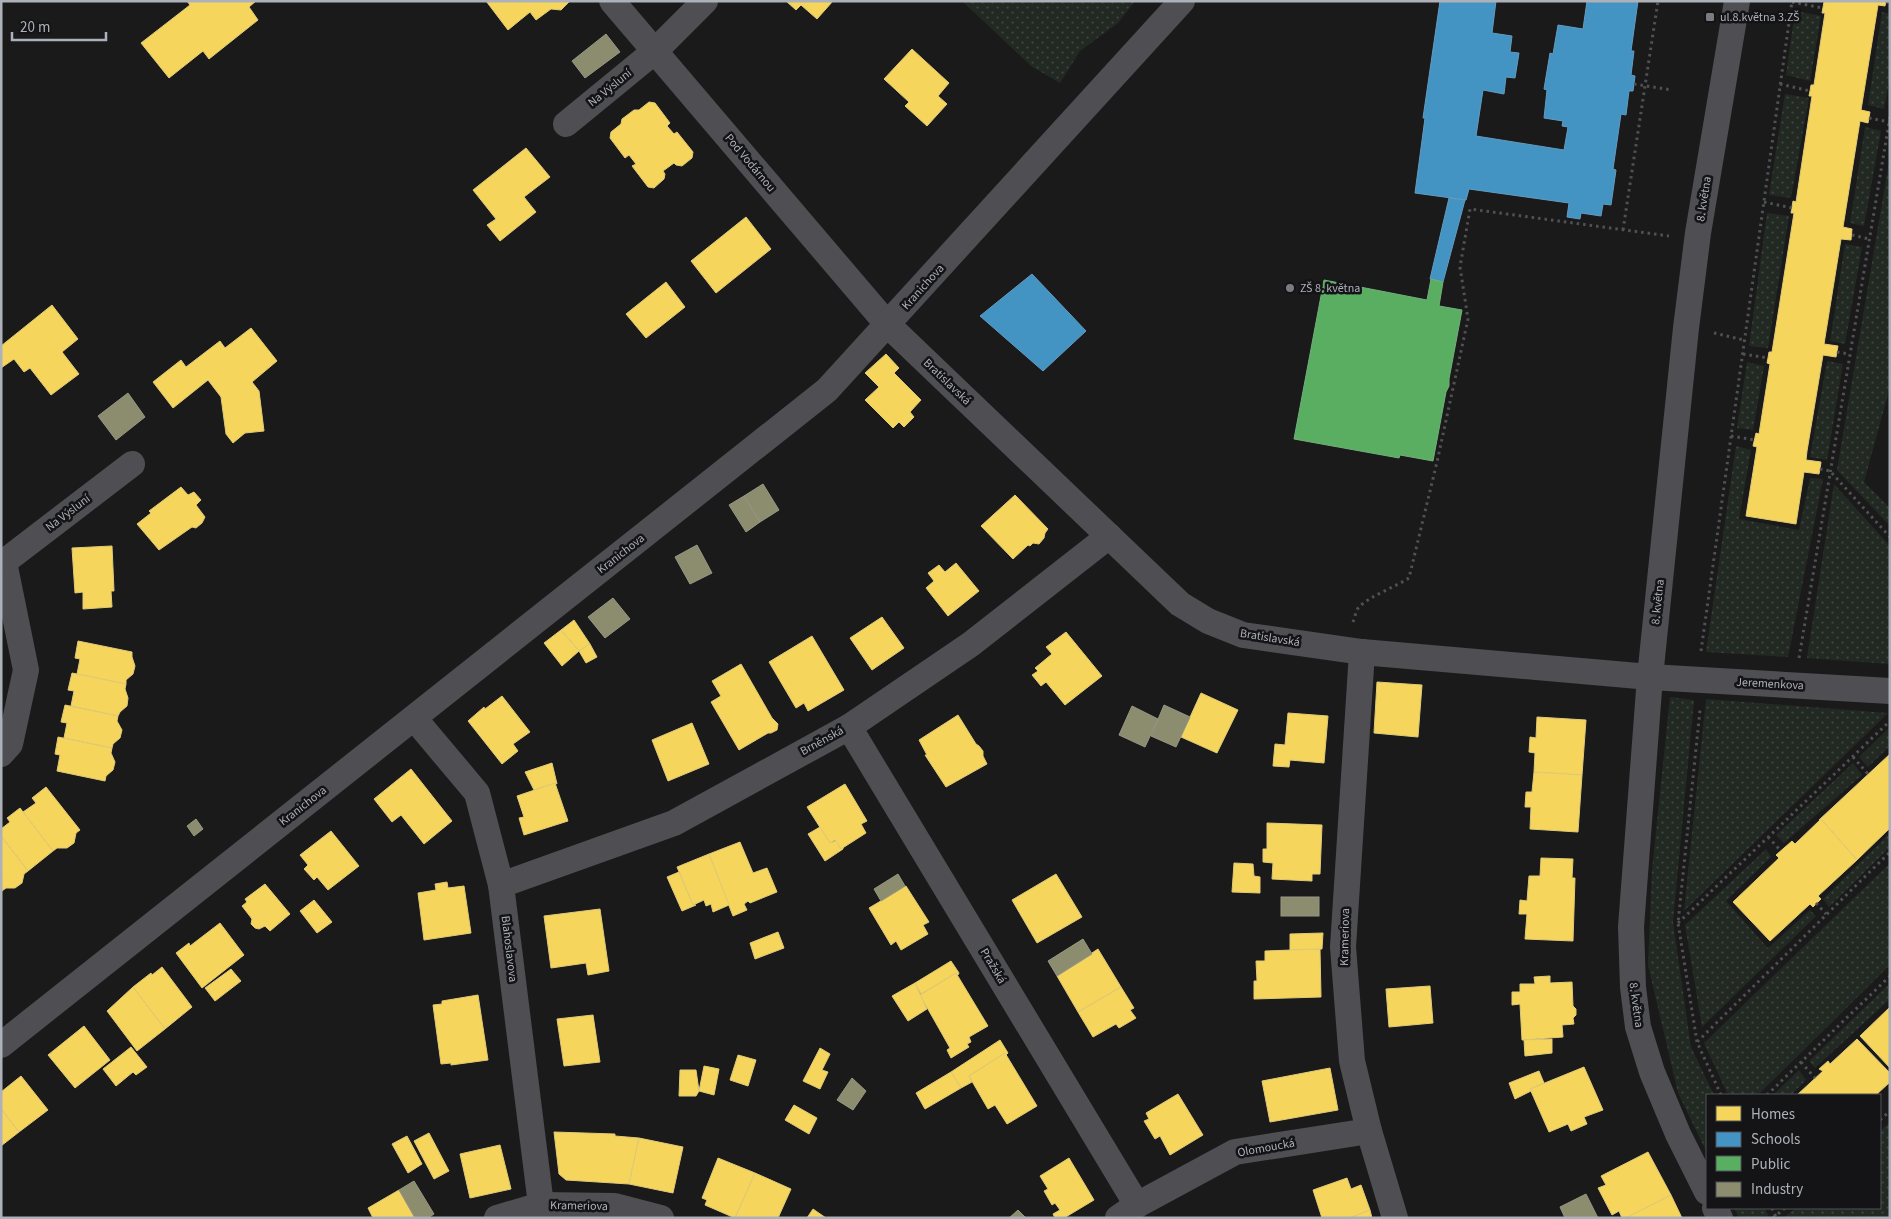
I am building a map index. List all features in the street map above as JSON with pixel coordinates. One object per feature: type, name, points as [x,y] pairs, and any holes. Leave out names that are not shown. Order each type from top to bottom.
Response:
[{"type":"street","name":"Pod Vodárnou","points":[[612,1],[888,325]]},
{"type":"street","name":"Na Výsluní","points":[[566,124],[655,51],[705,1]]},
{"type":"street","name":"Kranichova","points":[[1,1045],[827,390],[1182,1]]},
{"type":"street","name":"8. května","points":[[1706,1190],[1678,1134],[1652,1072],[1638,1028],[1632,987],[1631,927],[1650,677],[1686,328],[1696,252],[1737,1]]},
{"type":"street","name":"Bratislavská","points":[[888,325],[1180,604],[1208,621],[1244,635],[1355,650],[1650,677]]},
{"type":"street","name":"Na Výsluní","points":[[2,561],[132,464]]},
{"type":"street","name":"Brněnská","points":[[501,885],[674,823],[849,727],[971,644],[1109,536]]},
{"type":"street","points":[[1,754],[10,744],[26,670],[2,561]]},
{"type":"street","name":"Krameriova","points":[[1355,650],[1343,947],[1352,1061],[1369,1131],[1395,1218]]},
{"type":"street","name":"Jeremenkova","points":[[1650,677],[1890,691]]},
{"type":"street","name":"Blahoslavova","points":[[414,718],[477,793],[501,885],[541,1205]]},
{"type":"street","name":"Pražská","points":[[849,727],[1128,1211]]},
{"type":"street","name":"Olomoucká","points":[[1128,1211],[1235,1152],[1369,1131]]},
{"type":"street","name":"Krameriova","points":[[497,1218],[541,1205],[615,1206],[661,1218]]},
{"type":"path","points":[[1623,230],[1658,1]]},
{"type":"path","points":[[1700,658],[1792,2],[1823,8]]},
{"type":"path","points":[[1634,84],[1672,90]]},
{"type":"path","points":[[1780,84],[1810,90]]},
{"type":"path","points":[[1797,666],[1890,117]]},
{"type":"path","points":[[1869,118],[1889,122]]},
{"type":"path","points":[[1764,202],[1792,208]]},
{"type":"path","points":[[1355,650],[1350,632],[1358,608],[1409,578],[1437,462],[1451,387],[1468,319],[1460,267],[1470,210],[1670,236]]},
{"type":"path","points":[[1852,235],[1869,239]]},
{"type":"path","points":[[1837,352],[1849,354]]},
{"type":"path","points":[[1743,354],[1768,358]]},
{"type":"path","points":[[1731,436],[1754,440]]},
{"type":"path","points":[[1820,469],[1830,471],[1890,537]]},
{"type":"path","points":[[1700,704],[1678,923],[1697,1042],[1721,1094]]},
{"type":"path","points":[[1678,923],[1890,721]]},
{"type":"path","points":[[1853,757],[1868,774]]},
{"type":"path","points":[[1768,837],[1781,851]]},
{"type":"path","points":[[1697,1042],[1890,852]]},
{"type":"path","points":[[1816,903],[1826,914]]},
{"type":"path","points":[[1768,1094],[1890,976]]},
{"type":"path","points":[[1800,1062],[1815,1078]]},
{"type":"shaded area","points":[[962,1],[1135,1],[1118,23],[1080,51],[1060,83],[1031,66]]},
{"type":"shaded area","points":[[1795,11],[1821,16],[1810,81],[1786,75]]},
{"type":"shaded area","points":[[1882,12],[1890,14],[1890,77],[1884,109],[1868,105]]},
{"type":"shaded area","points":[[1785,94],[1809,98],[1791,198],[1769,195]]},
{"type":"shaded area","points":[[1865,127],[1881,131],[1864,226],[1850,223]]},
{"type":"shaded area","points":[[1890,156],[1890,387],[1864,482],[1890,508],[1890,526],[1837,470]]},
{"type":"shaded area","points":[[1767,213],[1789,216],[1768,348],[1749,346]]},
{"type":"shaded area","points":[[1845,244],[1862,247],[1845,344],[1830,341]]},
{"type":"shaded area","points":[[1827,361],[1843,364],[1827,460],[1810,457]]},
{"type":"shaded area","points":[[1747,362],[1764,366],[1753,430],[1737,428]]},
{"type":"shaded area","points":[[1736,446],[1751,450],[1739,519],[1799,530],[1810,478],[1823,479],[1788,657],[1706,652]]},
{"type":"shaded area","points":[[1834,484],[1890,546],[1890,664],[1807,658]]},
{"type":"shaded area","points":[[1670,697],[1694,700],[1673,922],[1691,1047],[1714,1094],[1706,1094],[1706,1151],[1678,1093],[1648,965],[1652,870]]},
{"type":"shaded area","points":[[1706,699],[1888,713],[1684,911]]},
{"type":"shaded area","points":[[1890,727],[1890,746],[1868,767],[1859,757]]},
{"type":"shaded area","points":[[1853,763],[1862,775],[1784,843],[1776,835]]},
{"type":"shaded area","points":[[1890,833],[1890,847],[1829,907],[1823,899]]},
{"type":"shaded area","points":[[1766,849],[1771,857],[1726,901],[1768,948],[1810,910],[1816,916],[1702,1027],[1685,925]]},
{"type":"shaded area","points":[[1890,863],[1890,965],[1759,1094],[1728,1094],[1704,1043]]},
{"type":"shaded area","points":[[1888,985],[1890,999],[1815,1068],[1809,1061]]},
{"type":"shaded area","points":[[1799,1070],[1806,1080],[1792,1094],[1774,1094]]},
{"type":"shaded area","points":[[1890,1122],[1889,1218],[1784,1218],[1794,1209],[1881,1209],[1881,1130]]},
{"type":"shaded area","points":[[1734,1209],[1765,1209],[1768,1215],[1765,1218],[1739,1218]]},
{"type":"building: Homes","points":[[187,1],[256,1],[249,7],[258,20],[209,59],[203,51],[169,78],[141,43],[190,5]]},
{"type":"building: Homes","points":[[486,1],[570,1],[561,10],[551,9],[536,20],[530,12],[508,30]]},
{"type":"building: Homes","points":[[786,1],[833,1],[817,19],[801,5],[796,10]]},
{"type":"building: Homes","points":[[1886,1],[1885,6],[1878,5],[1861,110],[1870,112],[1868,123],[1860,121],[1843,227],[1852,229],[1851,240],[1841,239],[1824,344],[1838,346],[1836,357],[1823,355],[1807,451],[1806,460],[1821,462],[1820,469],[1819,474],[1804,472],[1796,524],[1746,516],[1757,447],[1753,446],[1756,433],[1759,434],[1770,364],[1767,363],[1769,352],[1772,352],[1794,213],[1791,213],[1793,201],[1796,202],[1812,96],[1809,96],[1811,85],[1814,85],[1825,13],[1822,13],[1824,2]]},
{"type":"building: Homes","points":[[912,49],[949,83],[938,96],[947,104],[927,126],[905,106],[909,102],[884,79]]},
{"type":"building: Homes","points":[[649,102],[655,103],[670,123],[667,126],[674,134],[677,132],[693,152],[692,158],[682,166],[674,163],[663,171],[665,174],[664,179],[654,188],[648,187],[632,166],[636,164],[629,155],[625,158],[610,138],[611,132],[621,124],[622,119]]},
{"type":"building: Homes","points":[[526,148],[550,177],[524,197],[536,212],[500,241],[487,225],[496,219],[473,190]]},
{"type":"building: Homes","points":[[746,217],[771,249],[716,293],[691,261]]},
{"type":"building: Homes","points":[[666,282],[685,307],[646,338],[626,314]]},
{"type":"building: Homes","points":[[52,305],[78,339],[62,352],[79,374],[51,395],[30,368],[24,372],[14,359],[1,368],[1,346]]},
{"type":"building: Homes","points":[[251,328],[277,361],[252,382],[259,391],[264,431],[245,433],[233,443],[226,434],[221,397],[208,380],[173,408],[153,382],[181,360],[186,367],[220,341],[225,348]]},
{"type":"building: Homes","points":[[886,354],[899,368],[894,373],[921,400],[910,412],[914,417],[904,427],[899,422],[893,428],[865,400],[879,387],[865,373]]},
{"type":"building: Homes","points":[[181,487],[188,495],[194,492],[201,500],[196,505],[205,517],[196,528],[192,527],[159,550],[137,524],[151,513],[149,511]]},
{"type":"building: Homes","points":[[1015,495],[1048,529],[1039,544],[1033,543],[1030,546],[1028,545],[1013,559],[981,526]]},
{"type":"building: Homes","points":[[112,546],[114,591],[111,591],[112,607],[83,609],[83,592],[75,593],[72,548]]},
{"type":"building: Homes","points":[[956,563],[979,591],[948,616],[926,588],[934,581],[928,573],[939,565],[945,572]]},
{"type":"building: Homes","points":[[882,617],[904,648],[872,670],[850,638]]},
{"type":"building: Homes","points":[[574,620],[590,644],[579,651],[561,630]]},
{"type":"building: Homes","points":[[561,630],[579,651],[562,666],[544,643]]},
{"type":"building: Homes","points":[[1066,632],[1102,676],[1065,705],[1046,682],[1041,686],[1032,675],[1038,671],[1035,668],[1052,654],[1046,647]]},
{"type":"building: Homes","points":[[812,636],[844,690],[808,711],[804,703],[796,708],[769,662]]},
{"type":"building: Homes","points":[[78,641],[132,652],[135,666],[133,674],[126,680],[126,684],[77,674],[80,659],[75,658]]},
{"type":"building: Homes","points":[[590,644],[597,657],[586,663],[579,651]]},
{"type":"building: Homes","points":[[741,664],[772,718],[778,724],[777,730],[768,733],[739,750],[711,702],[721,696],[712,681]]},
{"type":"building: Homes","points":[[72,673],[126,684],[127,706],[118,716],[71,706],[74,691],[68,690]]},
{"type":"building: Homes","points":[[1377,682],[1422,685],[1418,737],[1374,733]]},
{"type":"building: Homes","points":[[1201,693],[1238,710],[1217,753],[1181,737]]},
{"type":"building: Homes","points":[[502,696],[530,732],[513,744],[518,751],[502,764],[468,721],[484,707],[485,709]]},
{"type":"building: Homes","points":[[65,705],[118,716],[117,721],[122,730],[120,738],[113,744],[112,748],[64,738],[67,723],[61,722]]},
{"type":"building: Homes","points":[[1288,713],[1328,716],[1324,763],[1290,760],[1289,767],[1273,766],[1275,744],[1285,745]]},
{"type":"building: Homes","points":[[958,715],[976,744],[983,751],[987,764],[946,787],[925,755],[927,755],[919,740]]},
{"type":"building: Homes","points":[[1537,717],[1586,720],[1582,775],[1534,772],[1535,753],[1529,752],[1530,737],[1536,738]]},
{"type":"building: Homes","points":[[692,723],[709,764],[668,781],[652,740]]},
{"type":"building: Homes","points":[[58,737],[112,748],[111,753],[115,762],[113,770],[106,776],[105,781],[57,771],[60,755],[55,754]]},
{"type":"building: Homes","points":[[1890,754],[1890,828],[1857,860],[1821,819],[1819,820]]},
{"type":"building: Homes","points":[[552,763],[557,784],[534,790],[525,772]]},
{"type":"building: Homes","points":[[411,769],[452,821],[424,844],[401,815],[392,822],[374,799]]},
{"type":"building: Homes","points":[[1534,772],[1582,775],[1578,832],[1530,829],[1531,807],[1525,807],[1526,792],[1532,792]]},
{"type":"building: Homes","points":[[555,783],[568,821],[524,835],[519,818],[524,817],[517,796]]},
{"type":"building: Homes","points":[[845,784],[867,821],[861,824],[866,833],[841,849],[835,840],[830,843],[807,807]]},
{"type":"building: Homes","points":[[46,787],[80,830],[76,833],[74,843],[67,848],[57,848],[53,851],[23,812],[36,803],[32,798]]},
{"type":"building: Homes","points":[[20,808],[53,851],[28,871],[1,836],[1,829],[10,822],[7,818]]},
{"type":"building: Homes","points":[[1821,819],[1857,860],[1818,896],[1821,899],[1813,907],[1810,904],[1770,941],[1733,902],[1779,858],[1776,855],[1792,841],[1795,844]]},
{"type":"building: Homes","points":[[1267,823],[1322,825],[1320,874],[1312,874],[1312,881],[1272,879],[1273,863],[1263,862],[1263,849],[1267,849]]},
{"type":"building: Homes","points":[[820,827],[830,843],[836,841],[841,849],[843,847],[843,849],[825,861],[808,834]]},
{"type":"building: Homes","points":[[331,831],[359,866],[328,890],[317,877],[314,880],[304,869],[308,865],[300,855]]},
{"type":"building: Homes","points":[[1,836],[28,871],[24,874],[22,883],[15,888],[6,888],[2,891]]},
{"type":"building: Homes","points":[[740,842],[753,873],[767,868],[777,892],[750,903],[748,901],[744,904],[747,910],[733,916],[709,854]]},
{"type":"building: Homes","points":[[709,854],[729,905],[713,912],[711,904],[706,906],[704,900],[693,905],[677,867]]},
{"type":"building: Homes","points":[[1541,858],[1573,859],[1572,878],[1575,878],[1573,941],[1525,939],[1527,914],[1519,914],[1520,900],[1527,901],[1529,876],[1540,876]]},
{"type":"building: Homes","points":[[1234,863],[1253,864],[1254,876],[1260,877],[1260,893],[1232,892]]},
{"type":"building: Homes","points":[[679,872],[693,905],[696,905],[682,911],[667,877]]},
{"type":"building: Homes","points":[[1056,874],[1082,917],[1037,943],[1012,900]]},
{"type":"building: Homes","points":[[447,882],[448,888],[464,886],[471,933],[424,940],[418,893],[436,890],[435,884]]},
{"type":"building: Homes","points":[[265,884],[290,914],[270,931],[265,926],[259,929],[255,928],[251,924],[252,919],[242,906],[247,902],[245,899]]},
{"type":"building: Homes","points":[[906,886],[929,922],[923,925],[928,934],[901,950],[896,941],[891,945],[869,908]]},
{"type":"building: Homes","points":[[314,900],[332,922],[317,933],[300,911]]},
{"type":"building: Homes","points":[[600,909],[609,971],[588,975],[586,963],[551,968],[544,916]]},
{"type":"building: Homes","points":[[220,923],[244,955],[202,988],[176,953],[189,943],[190,946]]},
{"type":"building: Homes","points":[[778,932],[784,948],[755,959],[750,943]]},
{"type":"building: Homes","points":[[1323,933],[1322,949],[1290,950],[1290,934]]},
{"type":"building: Homes","points":[[1098,949],[1121,987],[1078,1012],[1057,976]]},
{"type":"building: Homes","points":[[1320,949],[1321,997],[1254,999],[1254,981],[1257,981],[1256,961],[1265,961],[1265,951]]},
{"type":"building: Homes","points":[[951,961],[959,973],[958,975],[956,973],[921,994],[915,983]]},
{"type":"building: Homes","points":[[162,967],[192,1007],[165,1029],[133,987]]},
{"type":"building: Homes","points":[[231,969],[241,981],[215,1001],[205,988]]},
{"type":"building: Homes","points":[[956,973],[988,1026],[969,1037],[971,1042],[967,1044],[969,1047],[951,1058],[947,1050],[950,1048],[920,995]]},
{"type":"building: Homes","points":[[1550,976],[1550,983],[1572,982],[1573,1006],[1576,1009],[1576,1015],[1573,1018],[1574,1024],[1562,1025],[1563,1037],[1522,1040],[1520,1004],[1512,1005],[1512,992],[1520,992],[1520,984],[1535,984],[1534,977]]},
{"type":"building: Homes","points":[[915,983],[927,1009],[908,1021],[892,996]]},
{"type":"building: Homes","points":[[1430,986],[1433,1023],[1389,1027],[1386,989]]},
{"type":"building: Homes","points":[[133,987],[165,1029],[137,1051],[107,1011]]},
{"type":"building: Homes","points":[[1121,987],[1134,1008],[1130,1010],[1136,1018],[1119,1028],[1116,1024],[1093,1037],[1078,1012]]},
{"type":"building: Homes","points":[[478,995],[488,1060],[451,1065],[451,1063],[441,1064],[433,1005],[442,1004],[442,1001]]},
{"type":"building: Homes","points":[[1890,1007],[1890,1068],[1860,1036]]},
{"type":"building: Homes","points":[[593,1015],[600,1062],[564,1066],[557,1019]]},
{"type":"building: Homes","points":[[84,1026],[110,1060],[75,1088],[48,1055]]},
{"type":"building: Homes","points":[[1552,1039],[1552,1053],[1525,1056],[1524,1040]]},
{"type":"building: Homes","points":[[1857,1039],[1890,1073],[1890,1082],[1877,1094],[1798,1094],[1823,1071],[1819,1069],[1828,1061],[1830,1064]]},
{"type":"building: Homes","points":[[1000,1040],[1008,1053],[1006,1055],[1005,1053],[969,1076],[972,1082],[961,1088],[951,1072]]},
{"type":"building: Homes","points":[[131,1047],[147,1067],[136,1075],[133,1072],[116,1086],[103,1069]]},
{"type":"building: Homes","points":[[820,1048],[830,1054],[822,1070],[828,1072],[820,1089],[803,1081]]},
{"type":"building: Homes","points":[[1005,1053],[1037,1106],[1007,1124],[995,1105],[988,1109],[969,1076]]},
{"type":"building: Homes","points":[[738,1055],[756,1060],[748,1086],[730,1080]]},
{"type":"building: Homes","points":[[704,1066],[719,1069],[714,1095],[699,1091]]},
{"type":"building: Homes","points":[[1584,1067],[1603,1110],[1584,1117],[1587,1124],[1571,1131],[1568,1124],[1549,1132],[1530,1089]]},
{"type":"building: Homes","points":[[1330,1068],[1338,1110],[1270,1122],[1262,1081]]},
{"type":"building: Homes","points":[[680,1070],[696,1070],[699,1091],[696,1096],[679,1096]]},
{"type":"building: Homes","points":[[1539,1071],[1544,1083],[1530,1089],[1531,1091],[1515,1099],[1509,1083]]},
{"type":"building: Homes","points":[[951,1072],[961,1088],[925,1109],[916,1093]]},
{"type":"building: Homes","points":[[21,1076],[48,1110],[19,1132],[1,1109],[1,1092]]},
{"type":"building: Homes","points":[[1178,1094],[1203,1135],[1170,1155],[1160,1136],[1155,1139],[1144,1121],[1149,1119],[1146,1113]]},
{"type":"building: Homes","points":[[794,1105],[817,1118],[809,1134],[785,1120]]},
{"type":"building: Homes","points":[[1,1109],[19,1132],[1,1146]]},
{"type":"building: Homes","points":[[554,1132],[615,1134],[615,1136],[639,1138],[629,1184],[566,1180],[559,1174]]},
{"type":"building: Homes","points":[[429,1133],[449,1171],[434,1179],[414,1141]]},
{"type":"building: Homes","points":[[407,1136],[422,1164],[408,1173],[392,1144]]},
{"type":"building: Homes","points":[[639,1138],[683,1147],[673,1193],[629,1184]]},
{"type":"building: Homes","points":[[500,1145],[511,1189],[470,1198],[460,1154]]},
{"type":"building: Homes","points":[[1648,1152],[1671,1195],[1626,1218],[1622,1218],[1619,1211],[1612,1215],[1598,1188],[1606,1185],[1601,1176]]},
{"type":"building: Homes","points":[[718,1158],[755,1173],[735,1218],[705,1205],[707,1200],[702,1198]]},
{"type":"building: Homes","points":[[1069,1158],[1094,1200],[1064,1218],[1055,1218],[1053,1214],[1060,1210],[1055,1203],[1052,1205],[1044,1191],[1048,1189],[1040,1176]]},
{"type":"building: Homes","points":[[755,1173],[791,1189],[778,1218],[735,1218]]},
{"type":"building: Homes","points":[[1347,1178],[1351,1189],[1361,1185],[1370,1210],[1349,1218],[1322,1218],[1313,1190]]},
{"type":"building: Homes","points":[[399,1190],[415,1218],[373,1218],[368,1208]]},
{"type":"building: Homes","points":[[1671,1195],[1682,1218],[1626,1218]]},
{"type":"building: Homes","points":[[813,1209],[826,1218],[807,1218]]},
{"type":"building: Homes","points":[[1370,1210],[1372,1218],[1349,1218]]},
{"type":"building: Schools","points":[[1440,1],[1496,1],[1492,33],[1512,36],[1510,52],[1519,53],[1515,78],[1506,77],[1504,94],[1483,90],[1476,136],[1564,150],[1568,127],[1562,126],[1563,121],[1544,118],[1547,90],[1544,89],[1550,53],[1553,54],[1558,25],[1583,29],[1587,1],[1638,1],[1631,51],[1634,51],[1631,75],[1635,76],[1633,91],[1629,91],[1626,115],[1621,114],[1613,169],[1616,170],[1611,205],[1603,204],[1601,216],[1581,213],[1580,219],[1567,217],[1569,203],[1469,189],[1466,200],[1415,193],[1425,118],[1423,118]]},
{"type":"building: Schools","points":[[1449,198],[1465,200],[1443,282],[1430,279]]},
{"type":"building: Schools","points":[[1032,274],[1086,331],[1043,371],[980,316]]},
{"type":"building: Public","points":[[1431,279],[1443,282],[1439,306],[1462,310],[1449,386],[1446,392],[1433,461],[1400,455],[1399,458],[1294,439],[1324,280],[1427,300]]},
{"type":"building: Industry","points":[[606,34],[620,52],[585,78],[572,61]]},
{"type":"building: Industry","points":[[128,393],[145,417],[116,440],[98,416]]},
{"type":"building: Industry","points":[[763,484],[779,510],[760,522],[744,496]]},
{"type":"building: Industry","points":[[744,496],[760,522],[746,532],[729,505]]},
{"type":"building: Industry","points":[[697,545],[712,573],[690,584],[675,557]]},
{"type":"building: Industry","points":[[613,598],[630,619],[605,638],[588,617]]},
{"type":"building: Industry","points":[[1164,705],[1190,717],[1176,747],[1151,736]]},
{"type":"building: Industry","points":[[1132,706],[1158,719],[1145,747],[1119,735]]},
{"type":"building: Industry","points":[[196,819],[203,829],[194,836],[187,826]]},
{"type":"building: Industry","points":[[898,874],[905,886],[881,901],[874,889]]},
{"type":"building: Industry","points":[[1281,897],[1319,897],[1319,916],[1281,916]]},
{"type":"building: Industry","points":[[1083,939],[1092,954],[1057,976],[1048,961]]},
{"type":"building: Industry","points":[[852,1078],[866,1091],[853,1110],[837,1100]]},
{"type":"building: Industry","points":[[414,1181],[434,1214],[428,1218],[415,1218],[399,1190]]},
{"type":"building: Industry","points":[[1586,1194],[1598,1218],[1565,1218],[1560,1207]]},
{"type":"building: Industry","points":[[1018,1210],[1026,1218],[1009,1218]]},
{"type":"place","name":"ul.8.května 3.ZŠ","points":[[1710,17]]},
{"type":"place","name":"ZŠ 8. května","points":[[1290,288]]}]
